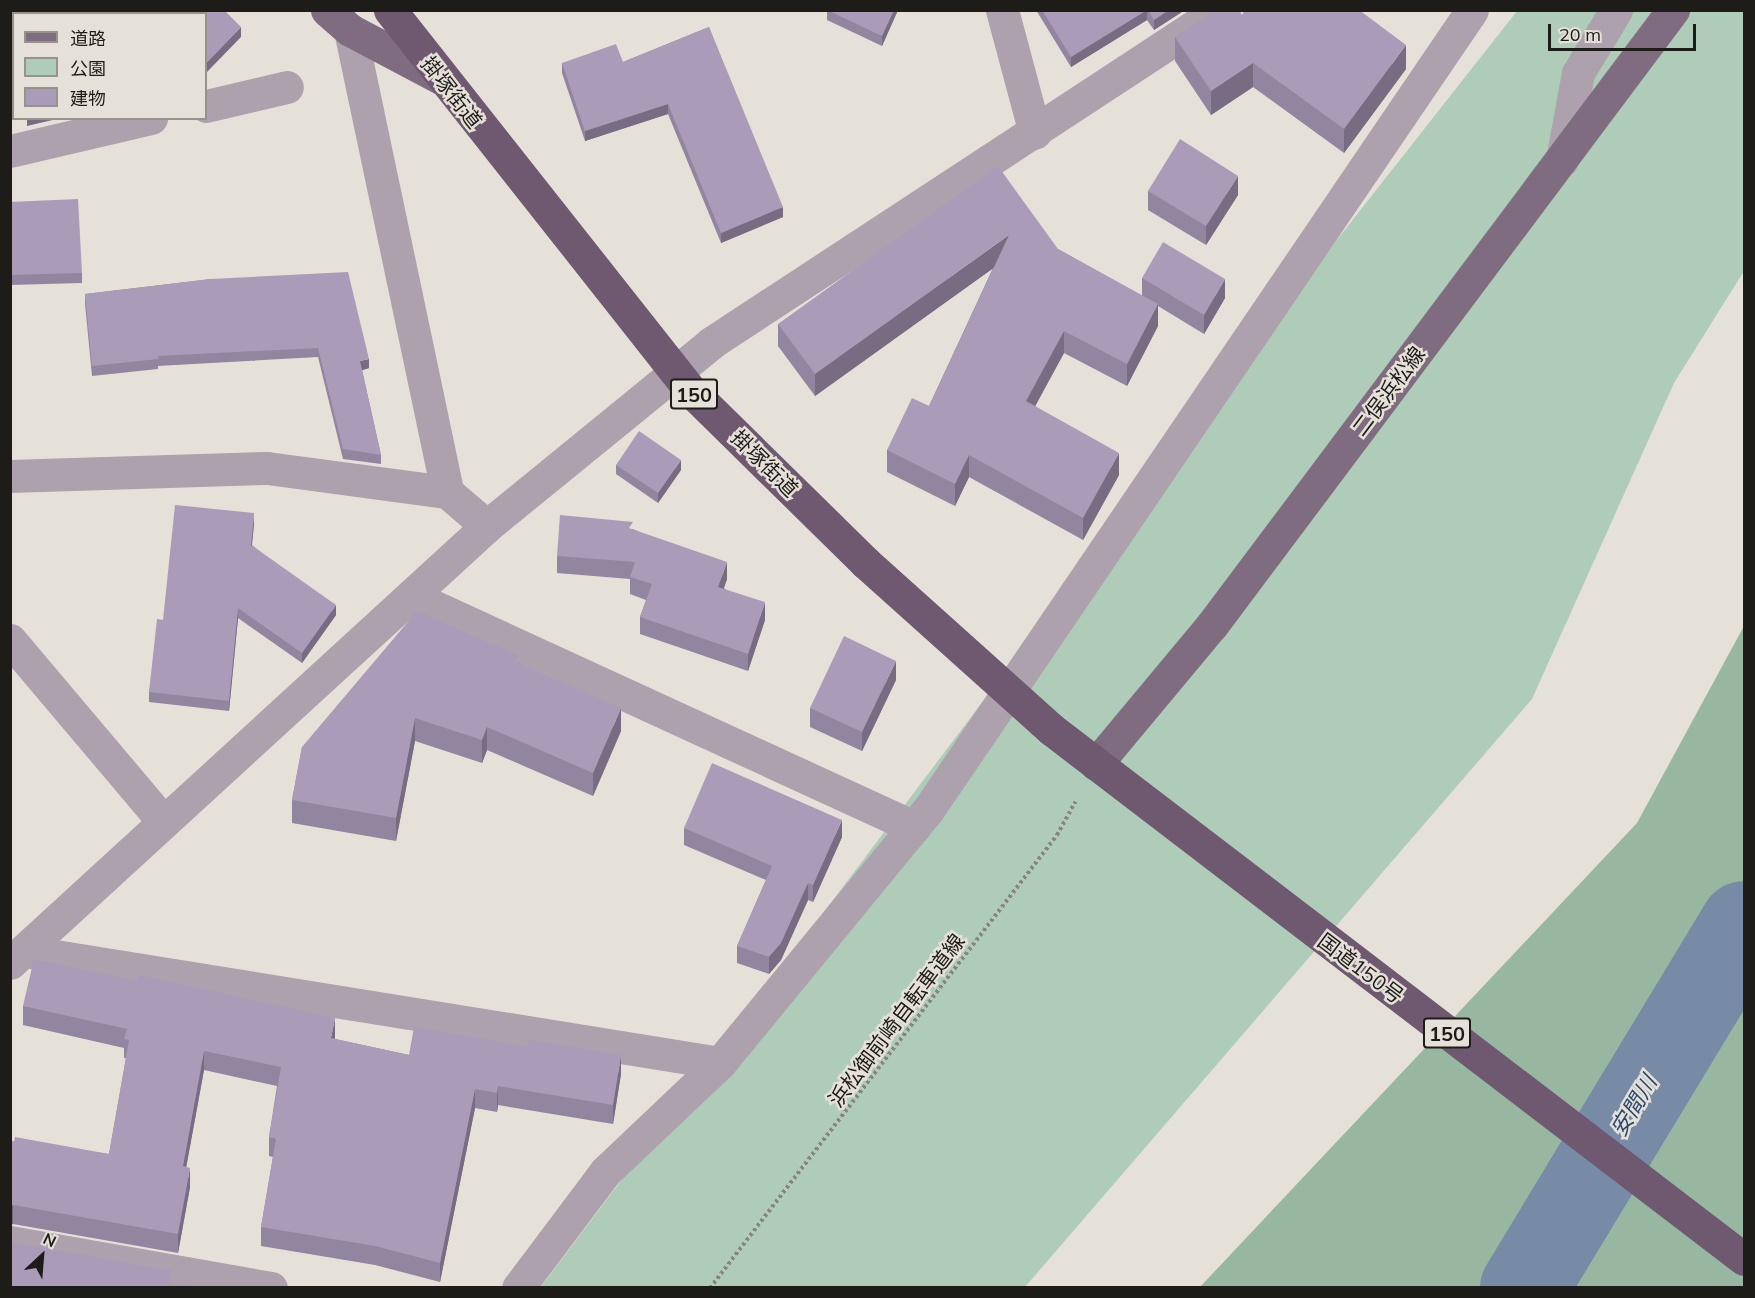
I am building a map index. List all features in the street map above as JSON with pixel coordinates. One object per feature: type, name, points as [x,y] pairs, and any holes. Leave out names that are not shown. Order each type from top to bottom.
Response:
[{"type":"highway","name":"掛塚街道","points":[[390,10],[441,78],[691,391],[866,564],[1051,729],[1149,807]]},
{"type":"highway","name":"国道150号","points":[[1149,807],[1744,1259]]},
{"type":"main road","name":"二俣浜松線","points":[[1096,764],[1212,625],[1672,10]]},
{"type":"main road","points":[[338,20],[441,78]]},
{"type":"street","points":[[1002,10],[1035,134]]},
{"type":"street","points":[[17,957],[487,526],[711,343],[1035,134],[1219,10]]},
{"type":"street","points":[[518,1287],[606,1171],[720,1063],[914,827],[1085,583],[1472,10]]},
{"type":"street","points":[[1562,160],[1578,73],[1616,10]]},
{"type":"street","points":[[338,20],[447,492]]},
{"type":"street","points":[[207,106],[287,87]]},
{"type":"street","points":[[10,151],[142,120]]},
{"type":"street","points":[[10,476],[267,468],[447,492],[487,526]]},
{"type":"street","points":[[411,596],[914,827]]},
{"type":"street","points":[[10,640],[164,822]]},
{"type":"street","points":[[17,957],[720,1063]]},
{"type":"street","points":[[10,1242],[271,1287]]},
{"type":"path","name":"浜松御前崎自転車道線","points":[[710,1287],[1056,835],[1096,764]]},
{"type":"green space","points":[[1517,11],[1744,11],[1744,271],[1674,383],[1532,699],[1025,1287],[540,1288],[1196,419]]},
{"type":"green space","points":[[1744,626],[1744,1287],[1199,1288],[1637,823]]},
{"type":"building","points":[[10,10],[224,10],[241,27],[207,62],[207,12],[12,12],[12,72],[10,72]]},
{"type":"building","points":[[827,10],[894,10],[882,36]]},
{"type":"building","points":[[1042,10],[1147,10],[1071,57]]},
{"type":"building","points":[[1148,10],[1169,10],[1154,20]]},
{"type":"building","points":[[1215,10],[1239,10],[1242,15],[1245,10],[1359,10],[1406,45],[1344,129],[1253,63],[1211,91],[1175,37]]},
{"type":"building","points":[[709,27],[783,207],[721,233],[668,104],[585,131],[562,63],[616,44],[623,62]]},
{"type":"building","points":[[1180,139],[1238,176],[1206,226],[1148,191]]},
{"type":"building","points":[[998,166],[1058,249],[1158,304],[1127,364],[1064,331],[1026,401],[1119,453],[1083,518],[969,455],[955,484],[887,450],[912,398],[929,406],[1009,235],[815,374],[778,324]]},
{"type":"building","points":[[78,199],[82,273],[10,275],[10,202]]},
{"type":"building","points":[[1163,242],[1225,279],[1204,315],[1142,278]]},
{"type":"building","points":[[348,272],[369,359],[360,361],[381,455],[343,449],[318,348],[158,356],[158,359],[92,366],[85,294],[211,279]]},
{"type":"building","points":[[639,431],[681,460],[658,493],[616,465]]},
{"type":"building","points":[[175,505],[254,513],[251,545],[336,605],[302,653],[238,608],[229,701],[149,692],[157,619],[163,620]]},
{"type":"building","points":[[560,515],[633,522],[629,528],[727,562],[718,587],[765,602],[748,654],[640,617],[652,584],[630,577],[635,562],[557,556]]},
{"type":"building","points":[[417,611],[519,656],[516,662],[621,708],[593,773],[487,727],[482,740],[415,718],[396,818],[292,800],[302,747]]},
{"type":"building","points":[[844,636],[896,661],[862,732],[810,708]]},
{"type":"building","points":[[712,763],[842,820],[813,885],[808,883],[781,943],[769,957],[737,946],[772,866],[684,828]]},
{"type":"building","points":[[34,959],[137,981],[139,975],[335,1018],[331,1038],[409,1055],[414,1027],[528,1047],[529,1040],[621,1055],[613,1105],[498,1086],[497,1093],[475,1089],[440,1263],[375,1246],[261,1227],[276,1139],[269,1137],[281,1067],[204,1051],[183,1166],[190,1168],[178,1234],[10,1206],[10,1141],[14,1142],[15,1137],[109,1154],[129,1040],[124,1039],[127,1029],[23,1006]]},
{"type":"building","points":[[10,1242],[172,1271],[169,1283],[198,1287],[10,1287]]},
{"type":"waterway","name":"安間川","points":[[1524,1288],[1744,925]]}]
